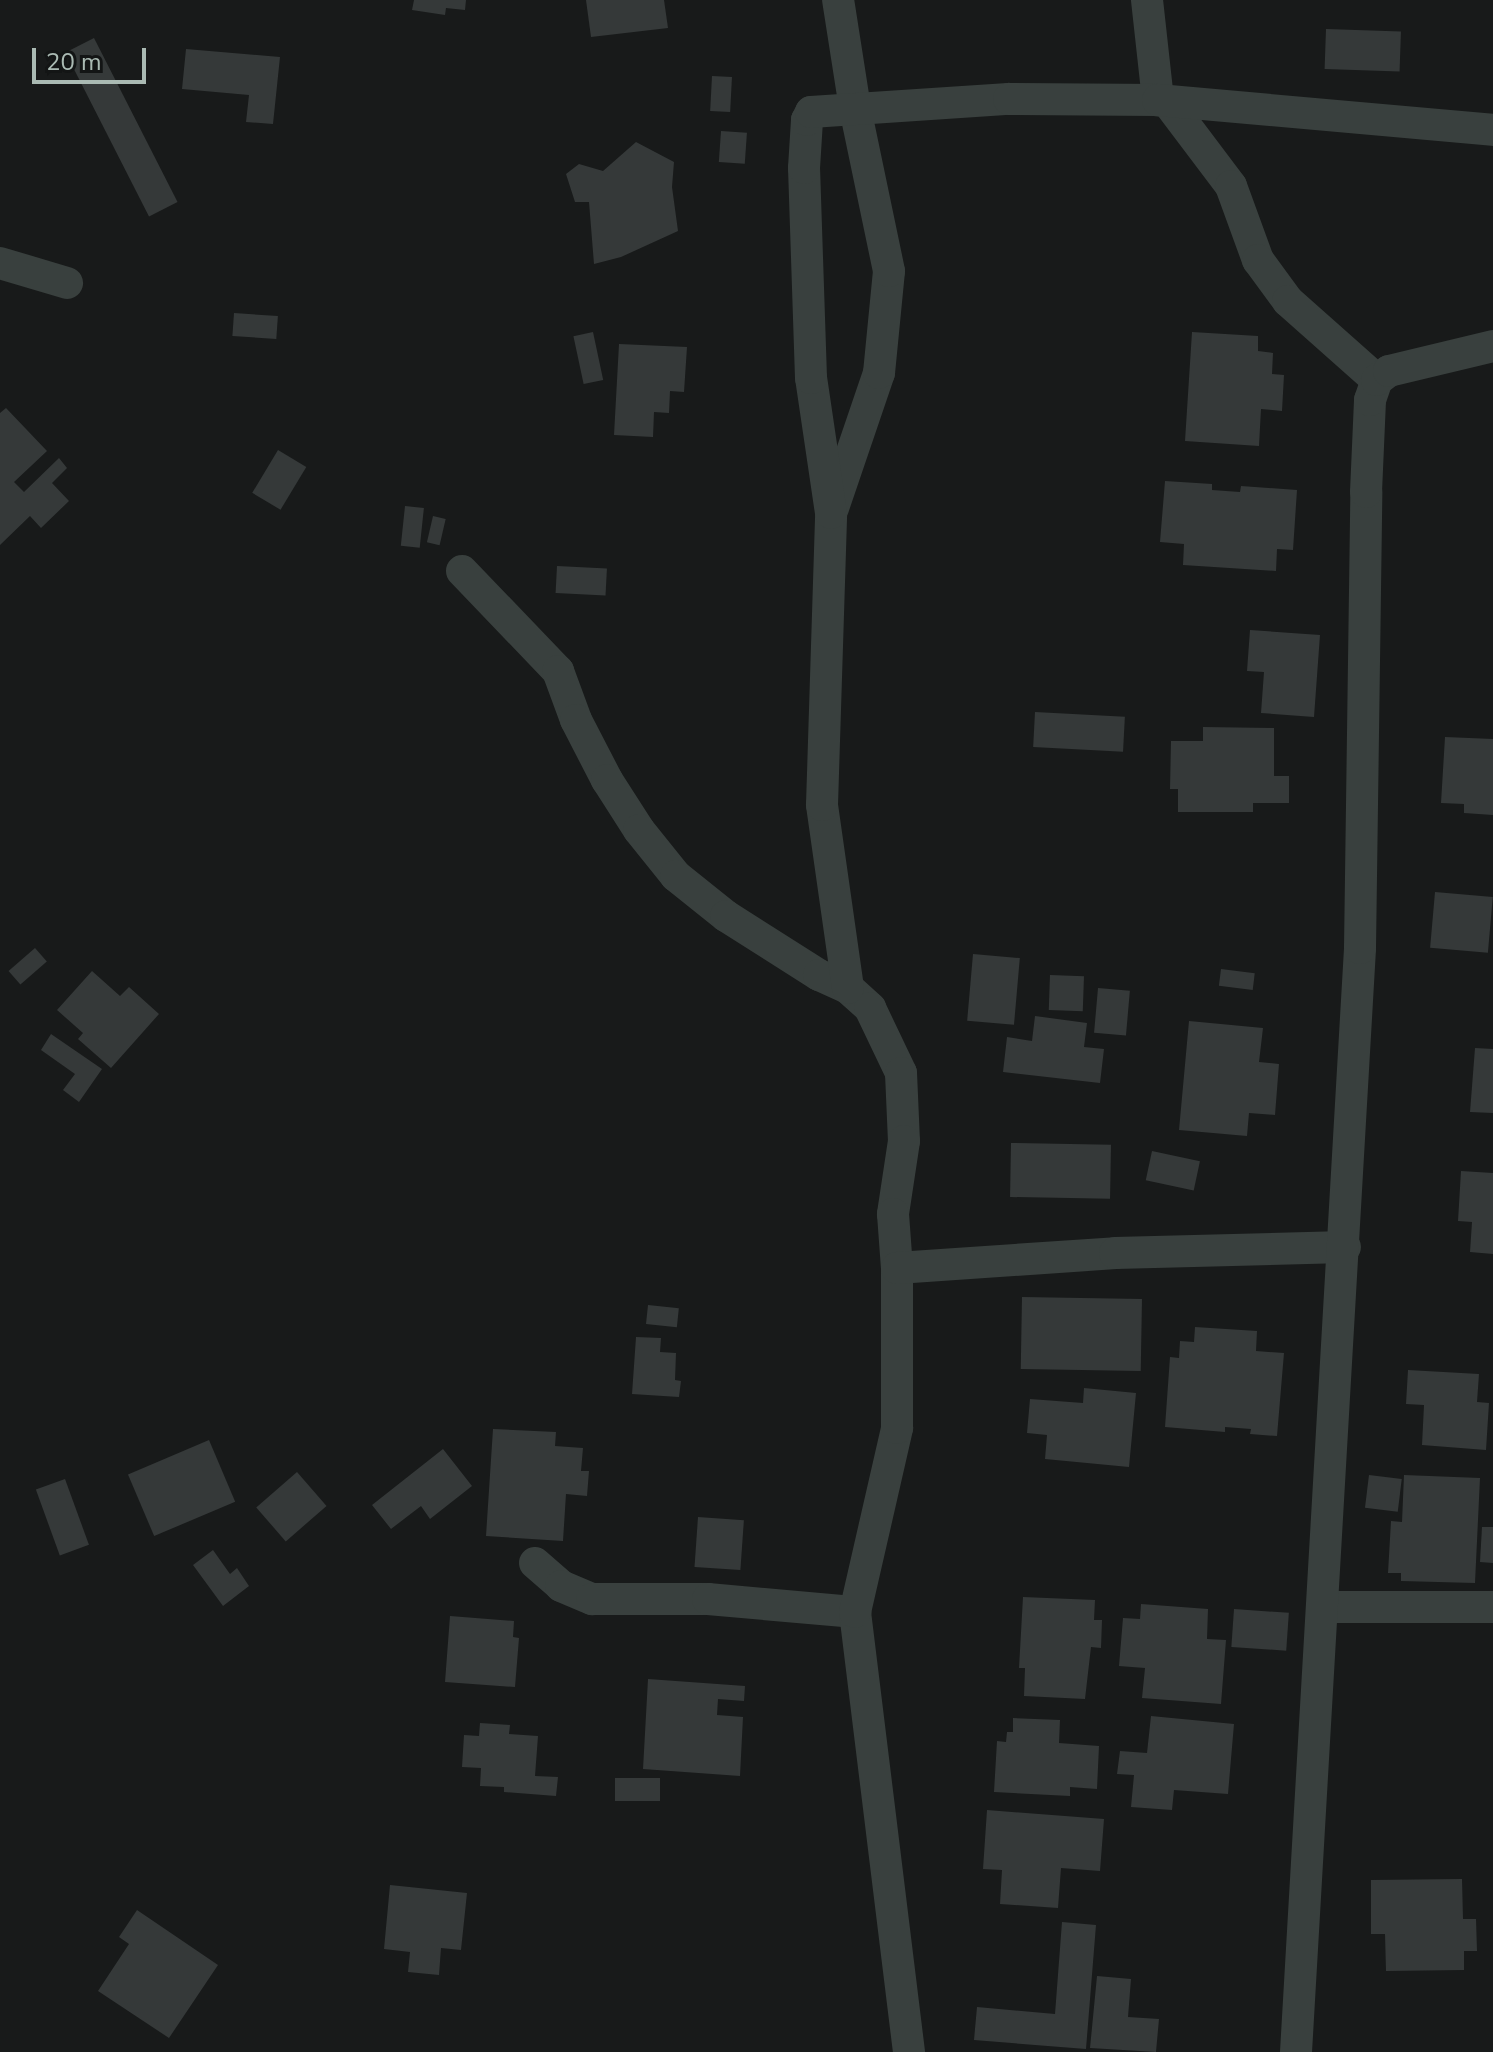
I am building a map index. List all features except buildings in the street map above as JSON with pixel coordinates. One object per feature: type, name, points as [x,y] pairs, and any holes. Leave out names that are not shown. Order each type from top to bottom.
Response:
[{"type":"street","points":[[831,513],[879,373],[889,271],[855,108],[838,0]]},
{"type":"street","points":[[1147,0],[1162,100],[1231,186],[1258,260],[1281,291],[1377,380]]},
{"type":"street","points":[[848,988],[822,805],[831,513],[811,378],[806,136],[811,112],[1009,99],[1162,100],[1493,130]]},
{"type":"street","points":[[0,263],[67,283]]},
{"type":"street","points":[[1296,2052],[1360,948],[1370,400],[1377,380],[1389,371],[1493,346]]},
{"type":"street","points":[[462,571],[558,671],[576,720],[607,780],[639,830],[676,876],[738,924],[819,975],[848,988],[870,1008],[901,1073],[904,1141],[893,1214],[897,1268],[897,1428],[855,1612],[909,2052]]},
{"type":"street","points":[[897,1268],[1115,1253],[1345,1247]]},
{"type":"street","points":[[535,1563],[561,1586],[592,1599],[708,1599],[855,1612]]},
{"type":"street","points":[[1323,1607],[1493,1607]]}]
